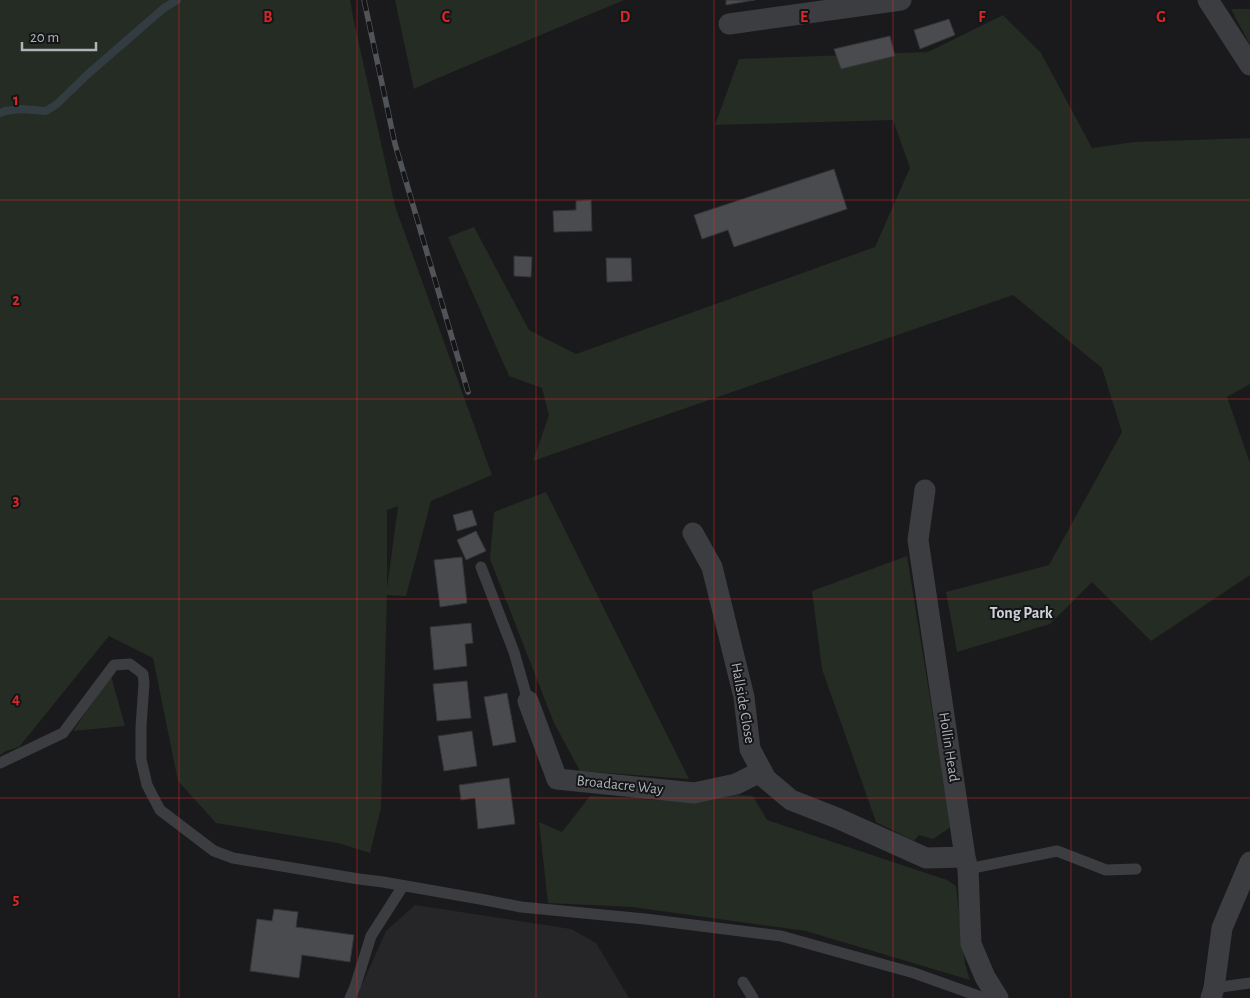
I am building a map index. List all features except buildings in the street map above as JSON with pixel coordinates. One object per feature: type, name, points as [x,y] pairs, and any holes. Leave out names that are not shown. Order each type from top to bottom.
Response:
[{"type":"street","points":[[729,24],[901,0]]},
{"type":"street","points":[[1209,0],[1250,65]]},
{"type":"street","name":"Hollin Head","points":[[925,490],[918,540],[967,863],[971,944],[985,977],[998,998]]},
{"type":"street","name":"Hallside Close","points":[[693,533],[712,566],[744,697],[750,749],[766,779],[791,800],[837,818],[926,858],[967,863]]},
{"type":"street","name":"Broadacre Way","points":[[528,701],[558,779],[694,793],[736,784],[762,771]]},
{"type":"street","points":[[1212,993],[1222,928],[1250,862]]},
{"type":"lane","points":[[480,567],[514,652],[528,701]]},
{"type":"lane","points":[[0,763],[63,733],[114,665],[130,664],[143,674],[141,759],[147,785],[160,810],[214,851],[232,858],[480,898],[521,907],[645,919],[781,936],[914,973],[984,998]]},
{"type":"lane","points":[[967,863],[1057,850],[1106,870],[1136,869]]},
{"type":"lane","points":[[350,998],[371,936],[403,886]]},
{"type":"lane","points":[[744,982],[753,998]]},
{"type":"lane","points":[[1212,993],[1250,982]]},
{"type":"shaded area","points":[[0,0],[350,0],[395,206],[492,475],[431,501],[406,596],[387,595],[381,808],[370,853],[338,843],[216,823],[178,781],[153,658],[109,636],[19,747],[0,755]],"holes":[[[398,506],[387,589],[387,510]]]},
{"type":"shaded area","points":[[395,0],[624,0],[414,89]]},
{"type":"shaded area","points":[[1231,9],[1250,9],[1250,45],[1248,41]]},
{"type":"shaded area","points":[[1003,15],[1041,53],[1092,148],[1134,142],[1250,138],[1250,384],[1227,397],[1250,463],[1250,575],[1151,641],[1092,582],[1050,624],[957,652],[946,592],[1049,565],[1122,432],[1102,368],[1013,295],[533,461],[549,415],[542,388],[509,376],[448,237],[474,227],[529,330],[576,354],[875,247],[910,168],[893,120],[715,125],[739,59],[928,52]]},
{"type":"shaded area","points":[[546,492],[689,779],[580,771],[554,723],[490,559],[494,512]]},
{"type":"shaded area","points":[[907,556],[951,827],[933,839],[919,835],[914,841],[876,822],[822,669],[812,591]]},
{"type":"shaded area","points":[[111,676],[125,726],[73,731]]},
{"type":"shaded area","points":[[736,795],[753,796],[767,820],[947,880],[956,886],[965,964],[970,980],[806,931],[632,907],[548,903],[539,822],[562,832],[590,796],[693,802]]},
{"type":"shaded area","points":[[415,905],[571,929],[596,943],[629,998],[356,998],[386,931]]},
{"type":"waterway","points":[[0,113],[21,109],[46,111],[57,104],[88,74],[164,8],[177,0]]},
{"type":"railway","points":[[364,0],[395,144],[468,392]]},
{"type":"district","name":"Tong Park","points":[[1021,613]]}]
